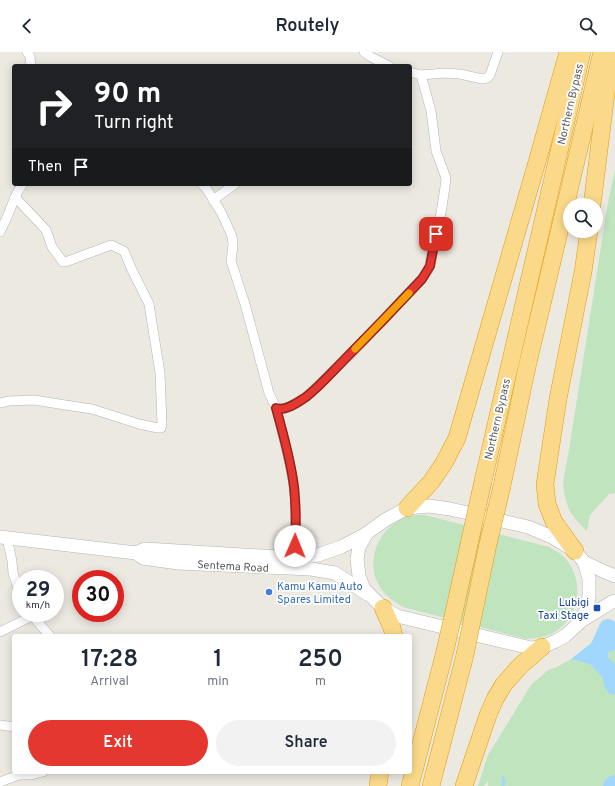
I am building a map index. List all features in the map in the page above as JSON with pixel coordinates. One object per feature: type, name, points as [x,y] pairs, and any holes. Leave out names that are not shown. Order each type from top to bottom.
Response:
[{"type":"highway","points":[[407,508],[431,482],[444,463],[457,438],[568,52]]},
{"type":"highway","name":"Northern Bypass","points":[[410,786],[445,651],[482,480],[582,52]]},
{"type":"highway","name":"Northern Bypass","points":[[431,786],[465,655],[527,367],[602,52]]},
{"type":"highway","points":[[593,198],[611,52]]},
{"type":"highway","points":[[580,557],[554,522],[548,504],[545,484],[558,399],[583,272],[587,238]]},
{"type":"highway","points":[[378,603],[392,628],[394,634]]},
{"type":"highway","points":[[464,786],[488,715],[496,698],[504,684],[520,666],[542,647]]},
{"type":"highway","points":[[378,786],[380,774]]},
{"type":"main road","points":[[407,508],[429,506],[450,509],[528,527],[552,537],[580,557],[615,576]]},
{"type":"main road","name":"Sentema Road","points":[[136,553],[145,549],[294,558],[318,555],[341,547],[407,508]]},
{"type":"main road","points":[[367,533],[359,547],[357,559],[359,576],[364,589],[378,603]]},
{"type":"main road","name":"Sentema Road","points":[[4,538],[136,553],[143,558],[178,563],[311,569],[334,573],[398,616],[519,646],[531,648],[542,647]]},
{"type":"main road","points":[[579,623],[587,610],[589,596],[589,578],[580,557]]},
{"type":"main road","points":[[542,647],[556,642],[579,623],[615,601]]},
{"type":"street","points":[[27,52],[30,56],[32,64]]},
{"type":"street","points":[[364,52],[385,64]]},
{"type":"street","points":[[412,73],[421,75],[445,73],[460,74],[482,79],[487,78],[490,75],[498,52]]},
{"type":"street","points":[[276,408],[284,409],[306,396],[395,308],[422,279],[429,269],[446,187],[446,178],[436,151],[431,111],[421,75]]},
{"type":"street","points":[[0,232],[15,197],[22,186]]},
{"type":"street","points":[[204,186],[221,212],[232,236],[233,245],[231,261],[245,304],[269,393],[276,408],[282,431],[294,487],[296,535],[294,558]]},
{"type":"street","points":[[213,200],[232,186]]},
{"type":"street","points":[[0,403],[28,401],[42,402],[92,409],[139,424],[158,428],[161,428],[162,424],[160,373],[149,304],[124,251],[111,245],[63,262],[52,247],[46,230],[15,197]]},
{"type":"street","points":[[4,538],[12,562],[13,570]]},
{"type":"street","points":[[0,632],[17,622]]},
{"type":"street","points":[[38,622],[48,634]]},
{"type":"street","points":[[0,725],[12,727]]},
{"type":"street","points":[[0,782],[19,775],[35,774]]},
{"type":"green space","points":[[615,169],[615,493],[609,494],[590,515],[587,531],[569,510],[563,483],[607,208]]},
{"type":"green space","points":[[425,515],[549,547],[562,555],[574,574],[577,585],[575,607],[570,617],[563,626],[553,633],[537,638],[526,639],[403,607],[394,602],[384,593],[376,580],[374,557],[377,546],[389,527],[398,520],[409,516]]},
{"type":"green space","points":[[615,650],[615,786],[488,786],[488,781],[484,786],[478,786],[488,755],[531,685],[548,670],[571,659],[600,667],[606,666],[602,663],[605,654]]},
{"type":"water","points":[[604,629],[614,629],[615,631],[615,650],[605,654],[602,662],[606,666],[600,667],[571,659],[599,637]]},
{"type":"waterway","points":[[608,628],[599,648],[599,661],[610,672],[615,686]]},
{"type":"waterway","points":[[503,778],[503,786]]},
{"type":"slow traffic","points":[[355,349],[409,293]]},
{"type":"place","name":"Kamu Kamu Auto Spares Limited","points":[[269,592]]},
{"type":"place","name":"Lubigi Taxi Stage","points":[[597,608]]},
{"type":"route","points":[[295,546],[294,487],[276,408],[281,410],[284,409],[306,396],[348,356],[422,279],[430,266],[436,234]]}]
